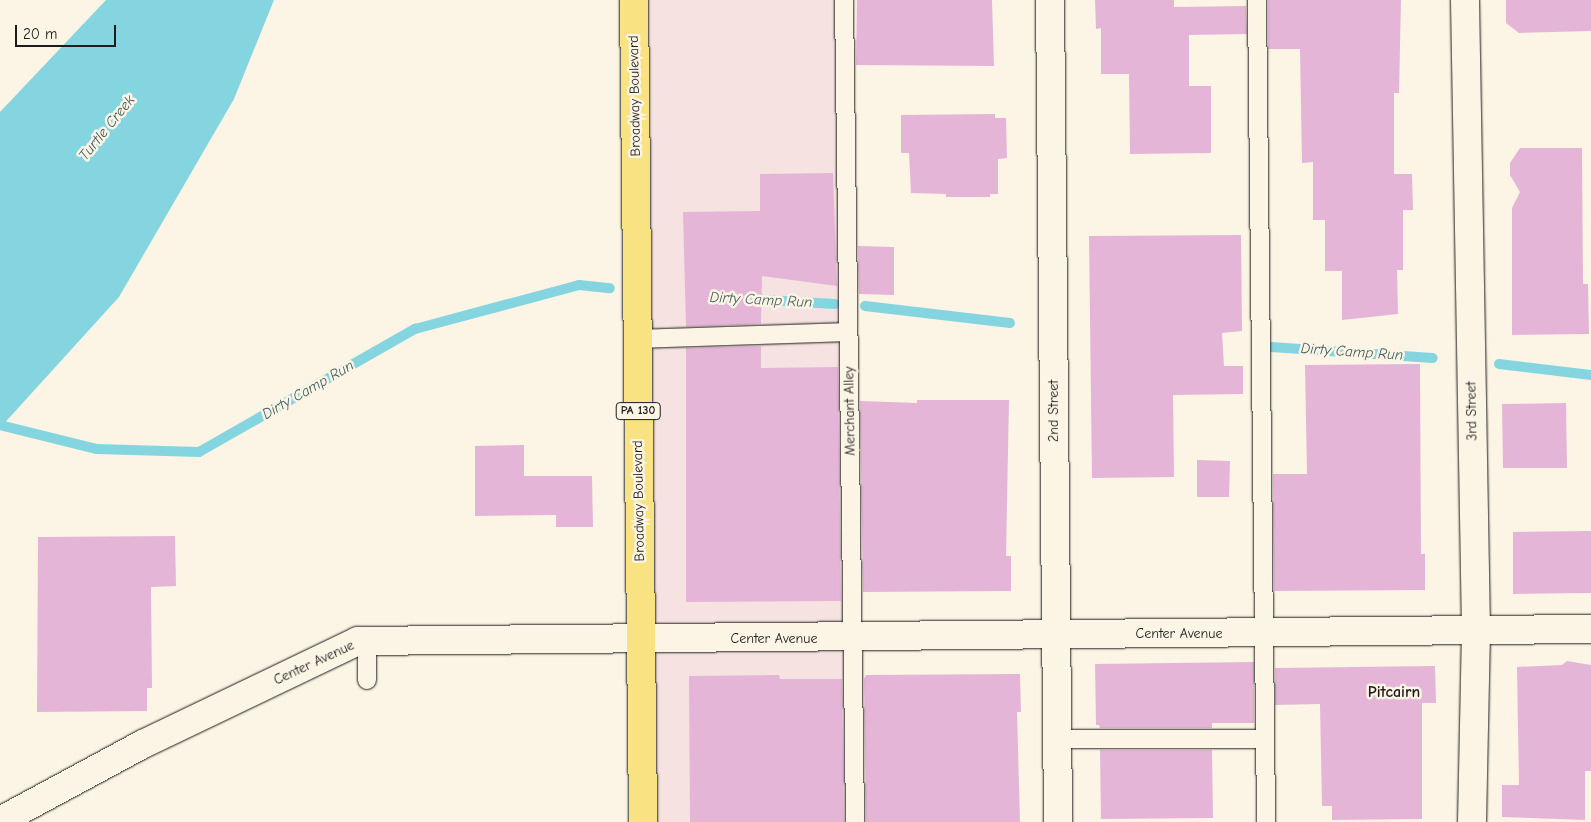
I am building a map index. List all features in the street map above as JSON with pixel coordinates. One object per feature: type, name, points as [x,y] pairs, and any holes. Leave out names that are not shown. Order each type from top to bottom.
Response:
[{"type":"main road","name":"Broadway Boulevard","points":[[634,0],[643,822]]},
{"type":"street","name":"2nd Street","points":[[1050,0],[1058,822]]},
{"type":"street","name":"3rd Street","points":[[1465,0],[1476,631],[1472,822]]},
{"type":"street","name":"Center Avenue","points":[[0,821],[152,739],[358,641],[853,638],[1591,629]]},
{"type":"lane","name":"Merchant Alley","points":[[844,0],[855,822]]},
{"type":"lane","points":[[1258,0],[1266,822]]},
{"type":"lane","points":[[637,339],[848,332]]},
{"type":"lane","points":[[367,642],[367,680]]},
{"type":"lane","points":[[1057,739],[1265,738]]},
{"type":"shaded area","points":[[634,0],[844,0],[855,822],[643,822]]},
{"type":"water","name":"Turtle Creek","points":[[106,0],[274,0],[234,99],[119,297],[0,428],[0,112]]},
{"type":"building","points":[[857,0],[992,0],[994,66],[856,65]]},
{"type":"building","points":[[1095,0],[1174,0],[1174,7],[1246,6],[1247,34],[1189,35],[1189,86],[1211,86],[1211,153],[1130,154],[1129,74],[1101,74],[1101,28],[1096,29]]},
{"type":"building","points":[[1268,0],[1401,0],[1399,93],[1394,93],[1394,174],[1412,174],[1413,210],[1403,210],[1403,270],[1397,270],[1398,314],[1342,320],[1342,271],[1325,271],[1325,220],[1313,220],[1313,162],[1302,163],[1300,49],[1268,49]]},
{"type":"building","points":[[1506,0],[1591,0],[1591,31],[1519,33],[1506,23]]},
{"type":"building","points":[[995,114],[995,118],[1006,118],[1007,158],[998,159],[998,194],[990,194],[990,197],[946,197],[946,194],[911,193],[909,153],[901,153],[901,115]]},
{"type":"building","points":[[1520,148],[1582,148],[1583,284],[1588,284],[1589,334],[1512,335],[1512,208],[1520,192],[1510,175],[1510,163]]},
{"type":"building","points":[[833,173],[837,286],[762,276],[761,324],[686,327],[683,212],[760,211],[760,174]]},
{"type":"building","points":[[1241,235],[1242,331],[1222,333],[1224,366],[1243,366],[1243,394],[1173,395],[1174,477],[1092,478],[1089,236]]},
{"type":"building","points":[[858,246],[894,247],[894,295],[859,294]]},
{"type":"building","points":[[761,346],[761,368],[838,367],[841,601],[686,602],[686,348]]},
{"type":"building","points":[[1420,364],[1421,554],[1425,554],[1425,590],[1274,591],[1273,474],[1307,474],[1305,365]]},
{"type":"building","points":[[917,400],[1009,400],[1006,556],[1011,556],[1011,591],[863,592],[860,401],[917,403]]},
{"type":"building","points":[[1566,403],[1567,468],[1503,468],[1502,404]]},
{"type":"building","points":[[524,445],[524,476],[592,476],[593,527],[556,527],[556,515],[475,516],[475,446]]},
{"type":"building","points":[[1197,460],[1230,461],[1229,497],[1197,497]]},
{"type":"building","points":[[1591,531],[1591,593],[1513,594],[1513,532]]},
{"type":"building","points":[[175,536],[176,586],[151,587],[152,688],[147,688],[147,711],[37,712],[38,537]]},
{"type":"building","points":[[1567,661],[1591,665],[1591,771],[1585,771],[1585,820],[1502,817],[1502,785],[1519,785],[1517,667],[1562,665]]},
{"type":"building","points":[[1254,662],[1254,723],[1212,723],[1212,728],[1100,728],[1099,725],[1096,725],[1095,664]]},
{"type":"building","points":[[1435,666],[1436,703],[1422,703],[1422,819],[1332,820],[1332,806],[1322,806],[1320,704],[1275,705],[1275,668]]},
{"type":"building","points":[[1020,674],[1021,712],[1017,712],[1020,822],[866,822],[864,679],[866,675]]},
{"type":"building","points":[[779,675],[780,679],[842,679],[844,822],[690,822],[689,676]]},
{"type":"building","points":[[1100,750],[1212,750],[1213,818],[1101,819]]},
{"type":"waterway","name":"Dirty Camp Run","points":[[0,425],[97,449],[199,452],[415,329],[579,285],[610,288]]},
{"type":"waterway","name":"Dirty Camp Run","points":[[749,299],[835,304]]},
{"type":"waterway","name":"Dirty Camp Run","points":[[865,306],[1010,323]]},
{"type":"waterway","name":"Dirty Camp Run","points":[[1271,347],[1433,358]]},
{"type":"waterway","name":"Dirty Camp Run","points":[[1499,364],[1591,375]]},
{"type":"district","name":"Pitcairn","points":[[1394,692]]}]
